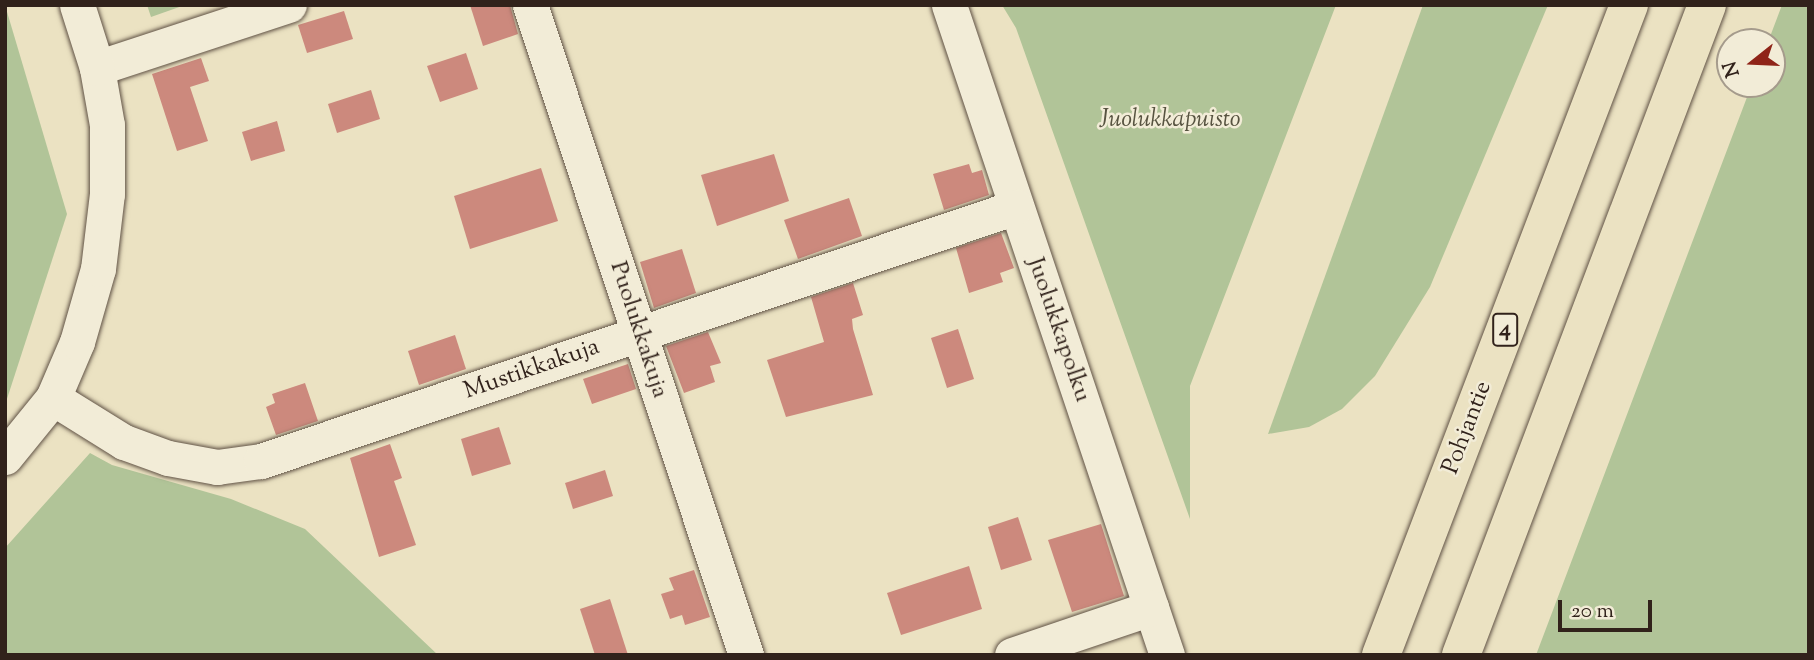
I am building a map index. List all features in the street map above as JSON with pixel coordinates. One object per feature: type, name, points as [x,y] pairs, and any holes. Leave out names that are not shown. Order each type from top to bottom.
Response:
[{"type":"highway","name":"Pohjantie","points":[[1381,655],[1629,5]]},
{"type":"highway","points":[[1461,655],[1707,5]]},
{"type":"street","points":[[5,457],[53,398],[77,342],[98,269],[107,194],[107,125],[97,68],[77,5]]},
{"type":"street","points":[[97,68],[289,5]]},
{"type":"street","name":"Puolukkakuja","points":[[530,5],[746,655]]},
{"type":"street","name":"Juolukkapolku","points":[[949,5],[1167,655]]},
{"type":"street","name":"Mustikkakuja","points":[[53,398],[124,442],[168,458],[217,467],[261,461],[1016,207]]},
{"type":"street","points":[[1012,655],[1151,608]]},
{"type":"green space","points":[[5,5],[67,214],[5,405]]},
{"type":"green space","points":[[147,5],[185,5],[151,17]]},
{"type":"green space","name":"Juolukkapuisto","points":[[1002,5],[1336,5],[1190,386],[1190,519],[1016,28]]},
{"type":"green space","points":[[1423,5],[1548,5],[1430,287],[1375,376],[1342,409],[1309,427],[1268,434]]},
{"type":"green space","points":[[1782,5],[1809,5],[1809,655],[1536,655],[1747,98],[1786,98],[1786,28],[1773,28]]},
{"type":"green space","points":[[90,453],[112,465],[231,499],[305,529],[438,655],[5,655],[5,548]]},
{"type":"building","points":[[470,5],[510,5],[518,34],[483,46]]},
{"type":"building","points":[[344,11],[353,39],[307,53],[298,25]]},
{"type":"building","points":[[466,53],[478,89],[440,102],[427,66]]},
{"type":"building","points":[[201,58],[209,81],[190,87],[208,141],[177,151],[152,74]]},
{"type":"building","points":[[371,90],[380,119],[337,133],[328,104]]},
{"type":"building","points":[[277,121],[285,151],[251,161],[242,132]]},
{"type":"building","points":[[774,154],[789,201],[717,226],[701,175]]},
{"type":"building","points":[[969,164],[972,173],[982,170],[989,195],[944,210],[933,174]]},
{"type":"building","points":[[541,168],[558,221],[470,249],[454,196]]},
{"type":"building","points":[[849,198],[862,236],[798,259],[784,220]]},
{"type":"building","points":[[1001,233],[1014,268],[1000,273],[1003,282],[969,293],[956,248]]},
{"type":"building","points":[[682,249],[696,293],[654,308],[640,262]]},
{"type":"building","points":[[853,283],[863,315],[852,319],[853,329],[873,395],[786,417],[767,360],[824,342],[811,297]]},
{"type":"building","points":[[958,329],[974,379],[947,388],[931,338]]},
{"type":"building","points":[[708,332],[721,363],[710,366],[715,382],[684,393],[666,346]]},
{"type":"building","points":[[455,335],[466,369],[419,385],[408,351]]},
{"type":"building","points":[[628,364],[636,389],[592,404],[583,379]]},
{"type":"building","points":[[305,383],[318,421],[276,435],[266,407],[275,403],[272,394]]},
{"type":"building","points":[[499,427],[511,464],[472,476],[461,439]]},
{"type":"building","points":[[390,444],[402,478],[394,481],[416,545],[379,557],[350,458]]},
{"type":"building","points":[[605,470],[613,496],[573,509],[565,483]]},
{"type":"building","points":[[1018,517],[1032,560],[1001,570],[988,527]]},
{"type":"building","points":[[1101,524],[1124,596],[1072,612],[1048,540]]},
{"type":"building","points":[[969,566],[982,609],[901,635],[887,593]]},
{"type":"building","points":[[694,570],[710,617],[685,625],[682,615],[670,619],[661,594],[674,590],[669,578]]},
{"type":"building","points":[[610,599],[628,655],[595,655],[580,609]]}]
